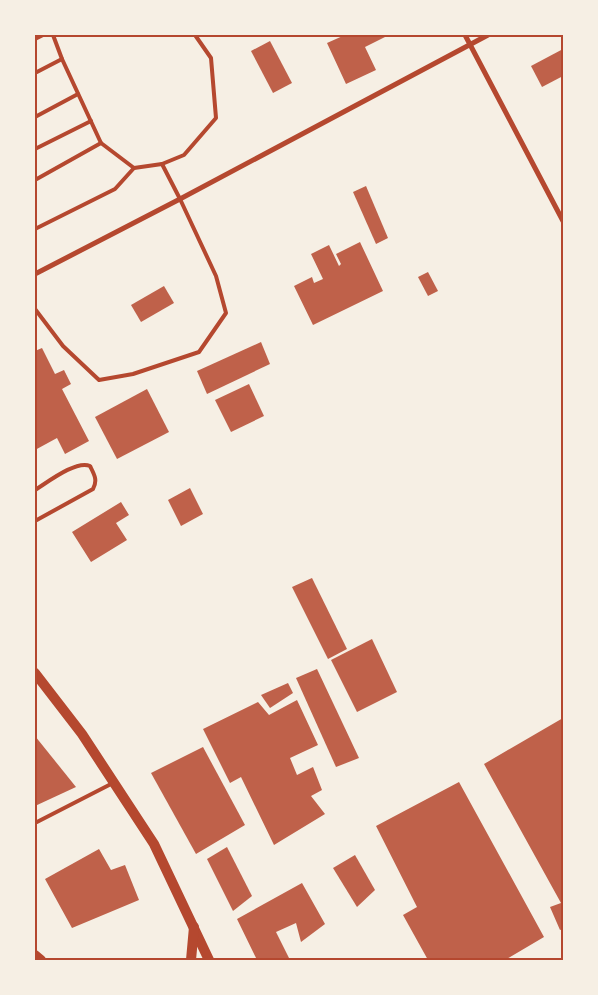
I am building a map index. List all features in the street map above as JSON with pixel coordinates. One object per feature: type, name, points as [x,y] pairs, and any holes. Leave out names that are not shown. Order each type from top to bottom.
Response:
[{"type":"main road","points":[[35,673],[82,734],[154,844],[209,960]]},
{"type":"main road","points":[[191,960],[194,926]]},
{"type":"main road","points":[[35,955],[41,960]]},
{"type":"street","points":[[465,35],[563,221]]},
{"type":"street","points":[[35,274],[488,35]]},
{"type":"lane","points":[[35,40],[43,35]]},
{"type":"lane","points":[[53,35],[62,59],[101,143],[134,168]]},
{"type":"lane","points":[[35,230],[114,190],[134,168],[162,164],[184,156],[216,118],[211,58],[195,35]]},
{"type":"lane","points":[[35,73],[62,59]]},
{"type":"lane","points":[[35,117],[78,94]]},
{"type":"lane","points":[[35,149],[91,122]]},
{"type":"lane","points":[[35,180],[101,143]]},
{"type":"lane","points":[[35,309],[63,346],[99,380],[133,374],[199,352],[226,313],[216,276],[162,164]]},
{"type":"lane","points":[[35,490],[76,466],[85,464],[90,466],[96,479],[96,484],[93,488],[35,521]]},
{"type":"lane","points":[[35,823],[113,783]]},
{"type":"building","points":[[345,35],[389,35],[365,47],[376,70],[346,84],[327,43]]},
{"type":"building","points":[[270,41],[292,83],[273,93],[251,51]]},
{"type":"building","points":[[563,49],[563,76],[542,87],[531,66]]},
{"type":"building","points":[[366,186],[388,238],[376,244],[353,192]]},
{"type":"building","points":[[360,242],[383,291],[313,325],[294,286],[312,277],[314,283],[323,279],[311,254],[329,245],[339,266],[341,264],[336,254]]},
{"type":"building","points":[[428,272],[438,291],[428,296],[418,277]]},
{"type":"building","points":[[164,286],[174,303],[141,322],[131,305]]},
{"type":"building","points":[[261,342],[270,364],[207,394],[197,371]]},
{"type":"building","points":[[42,348],[55,374],[64,370],[71,384],[62,389],[89,441],[65,454],[57,438],[35,450],[35,351]]},
{"type":"building","points":[[249,384],[264,416],[231,432],[215,400]]},
{"type":"building","points":[[147,389],[169,432],[117,459],[95,417]]},
{"type":"building","points":[[190,488],[203,514],[181,526],[168,500]]},
{"type":"building","points":[[121,502],[129,515],[116,523],[127,540],[91,562],[72,532]]},
{"type":"building","points":[[312,578],[347,649],[328,659],[292,587]]},
{"type":"building","points":[[372,639],[397,692],[357,712],[331,660]]},
{"type":"building","points":[[317,669],[359,758],[336,767],[296,678]]},
{"type":"building","points":[[288,683],[293,693],[270,708],[261,695]]},
{"type":"building","points":[[297,700],[318,745],[290,758],[297,775],[313,767],[322,790],[311,796],[325,814],[274,845],[241,777],[230,783],[203,729],[258,702],[269,715]]},
{"type":"building","points":[[563,718],[563,929],[560,930],[550,907],[561,903],[484,764]]},
{"type":"building","points":[[35,736],[76,787],[35,806]]},
{"type":"building","points":[[203,747],[245,825],[196,854],[151,773]]},
{"type":"building","points":[[459,782],[544,937],[505,960],[428,960],[403,915],[417,907],[376,826]]},
{"type":"building","points":[[227,847],[252,896],[233,911],[207,859]]},
{"type":"building","points":[[99,849],[111,870],[125,865],[139,900],[72,928],[45,879]]},
{"type":"building","points":[[355,855],[375,890],[357,907],[333,868]]},
{"type":"building","points":[[302,883],[325,924],[301,942],[296,923],[276,932],[290,960],[257,960],[237,919]]}]
